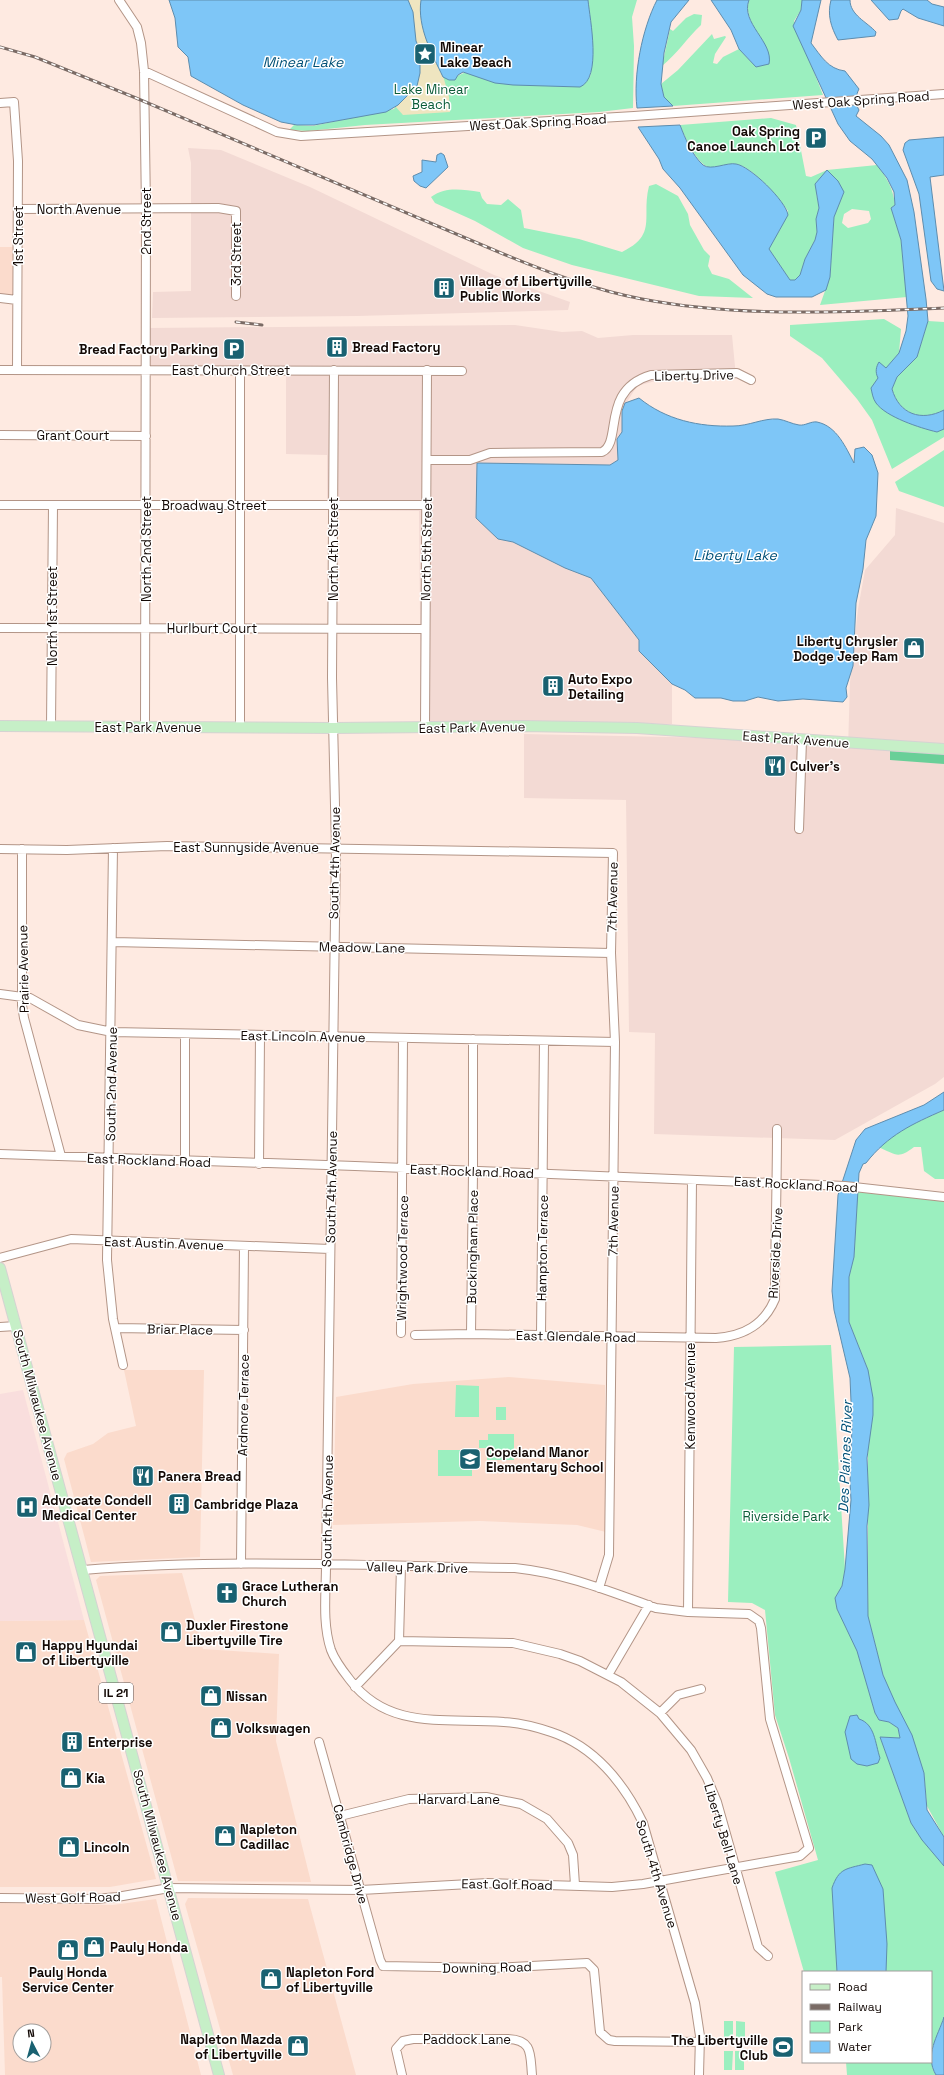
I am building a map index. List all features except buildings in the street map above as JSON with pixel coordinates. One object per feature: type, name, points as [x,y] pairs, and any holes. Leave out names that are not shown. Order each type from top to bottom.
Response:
[{"type":"main road","name":"East Park Avenue","points":[[0,726],[240,726],[334,728],[522,726],[637,728],[944,749]]},
{"type":"main road","name":"South Milwaukee Avenue","points":[[0,1268],[219,2075]]},
{"type":"street","name":"2nd Street","points":[[119,0],[137,27],[141,43],[144,71],[146,370]]},
{"type":"street","name":"West Oak Spring Road","points":[[144,71],[277,132],[301,136],[944,94]]},
{"type":"street","name":"1st Street","points":[[0,103],[14,102],[18,161],[17,370]]},
{"type":"street","name":"North Avenue","points":[[18,209],[218,208],[236,211]]},
{"type":"street","name":"3rd Street","points":[[236,211],[236,296]]},
{"type":"street","points":[[0,298],[17,300]]},
{"type":"street","name":"East Church Street","points":[[0,370],[462,370]]},
{"type":"street","name":"North 2nd Street","points":[[145,727],[146,370]]},
{"type":"street","points":[[240,370],[240,726]]},
{"type":"street","name":"North 4th Street","points":[[334,370],[334,728]]},
{"type":"street","name":"North 5th Street","points":[[425,728],[424,629],[427,505],[427,370]]},
{"type":"street","name":"Liberty Drive","points":[[427,460],[470,460],[484,454],[494,453],[598,453],[606,450],[609,444],[615,411],[622,394],[635,382],[647,376],[737,373],[751,380]]},
{"type":"street","name":"Grant Court","points":[[0,435],[146,436]]},
{"type":"street","name":"Broadway Street","points":[[0,505],[427,505]]},
{"type":"street","name":"North 1st Street","points":[[51,727],[53,505]]},
{"type":"street","name":"Hurlburt Court","points":[[0,628],[424,629]]},
{"type":"street","name":"South 4th Avenue","points":[[334,728],[336,848],[333,946],[326,1565],[326,1616],[331,1650],[355,1687],[368,1699],[384,1710],[398,1715],[424,1720],[504,1722],[529,1725],[553,1732],[581,1747],[603,1763],[619,1782],[634,1804],[643,1823],[695,2004],[700,2042],[699,2075]]},
{"type":"street","points":[[799,829],[802,740]]},
{"type":"street","name":"East Sunnyside Avenue","points":[[0,849],[166,846],[613,853]]},
{"type":"street","name":"South 2nd Avenue","points":[[113,848],[112,1032],[108,1260],[109,1286],[123,1365]]},
{"type":"street","name":"Prairie Avenue","points":[[22,849],[22,997],[24,1018],[61,1156]]},
{"type":"street","name":"7th Avenue","points":[[599,1588],[609,1555],[615,1042],[611,953],[613,853]]},
{"type":"street","name":"Meadow Lane","points":[[113,942],[611,953]]},
{"type":"street","name":"East Lincoln Avenue","points":[[0,994],[37,1001],[78,1025],[112,1032],[615,1042]]},
{"type":"street","points":[[185,1034],[185,1161]]},
{"type":"street","points":[[258,1164],[260,1035]]},
{"type":"street","name":"Wrightwood Terrace","points":[[401,1333],[403,1038]]},
{"type":"street","name":"Buckingham Place","points":[[471,1334],[473,1039]]},
{"type":"street","name":"Hampton Terrace","points":[[541,1335],[544,1041]]},
{"type":"street","name":"Riverside Drive","points":[[737,1335],[752,1328],[763,1320],[775,1299],[777,1129]]},
{"type":"street","name":"East Rockland Road","points":[[0,1154],[258,1164],[331,1165],[473,1172],[613,1176],[872,1187],[944,1197]]},
{"type":"street","name":"Kenwood Avenue","points":[[688,1612],[692,1180]]},
{"type":"street","name":"East Austin Avenue","points":[[0,1258],[71,1239],[330,1249]]},
{"type":"street","name":"Ardmore Terrace","points":[[241,1564],[244,1246]]},
{"type":"street","points":[[0,1326],[16,1326]]},
{"type":"street","name":"Briar Place","points":[[116,1328],[244,1330]]},
{"type":"street","name":"East Glendale Road","points":[[415,1335],[471,1334],[691,1338],[716,1338],[737,1335]]},
{"type":"street","name":"Valley Park Drive","points":[[83,1570],[131,1566],[241,1564],[515,1568],[535,1570],[569,1577],[649,1605],[670,1610],[688,1612],[745,1613],[755,1617],[759,1621],[761,1628],[770,1719],[802,1820]]},
{"type":"street","points":[[355,1687],[399,1641],[401,1566]]},
{"type":"street","points":[[608,1675],[649,1605]]},
{"type":"street","name":"Liberty Bell Lane","points":[[399,1641],[513,1643],[560,1654],[621,1682],[660,1713],[691,1750],[707,1778],[717,1802],[758,1946],[768,1956]]},
{"type":"street","points":[[660,1713],[678,1695],[701,1689]]},
{"type":"street","name":"Cambridge Drive","points":[[319,1742],[382,1967]]},
{"type":"street","name":"Harvard Lane","points":[[340,1816],[409,1799],[486,1797],[521,1804],[547,1819],[568,1843],[573,1855],[575,1885]]},
{"type":"street","name":"East Golf Road","points":[[169,1888],[360,1890],[482,1883],[612,1887],[660,1882],[805,1854],[809,1844],[802,1820]]},
{"type":"street","name":"West Golf Road","points":[[0,1898],[117,1897],[169,1888]]},
{"type":"street","name":"Downing Road","points":[[382,1967],[493,1968],[592,1962],[600,2032],[604,2037],[615,2041],[700,2042]]},
{"type":"street","name":"Paddock Lane","points":[[402,2075],[396,2054],[399,2045],[403,2041],[413,2039],[521,2040],[528,2047],[532,2075]]},
{"type":"shaded area","points":[[188,148],[221,150],[310,187],[494,275],[570,302],[568,310],[357,316],[152,318],[153,292],[191,291],[191,163]]},
{"type":"shaded area","points":[[0,247],[20,247],[20,304],[0,302]]},
{"type":"shaded area","points":[[515,325],[562,332],[582,331],[598,338],[633,335],[732,335],[736,377],[659,380],[637,386],[622,410],[622,432],[617,439],[618,460],[610,465],[477,463],[498,539],[513,542],[565,568],[591,578],[639,640],[639,651],[672,684],[672,724],[421,722],[419,511],[327,510],[327,455],[286,454],[286,373],[149,373],[148,328]]},
{"type":"shaded area","points":[[896,508],[944,523],[944,1077],[935,1084],[835,1140],[654,1134],[655,1033],[629,1032],[626,800],[524,798],[524,734],[717,738],[848,749],[850,682],[858,609],[865,570],[895,535]]},
{"type":"shaded area","name":"Cambridge Plaza","points":[[124,1370],[204,1370],[200,1557],[91,1562],[64,1459],[67,1453],[93,1444],[108,1433],[136,1426]]},
{"type":"shaded area","name":"Copeland Manor Elementary School","points":[[509,1377],[605,1385],[606,1532],[577,1525],[480,1521],[333,1525],[336,1397],[413,1384]]},
{"type":"shaded area","name":"Advocate Condell Medical Center","points":[[23,1390],[84,1620],[0,1621],[0,1394]]},
{"type":"shaded area","points":[[182,1573],[203,1649],[279,1654],[276,1741],[311,1882],[178,1881],[96,1580],[100,1576]]},
{"type":"shaded area","points":[[84,1620],[156,1879],[110,1887],[0,1887],[0,1621]]},
{"type":"shaded area","points":[[188,1898],[308,1899],[356,2075],[233,2075],[185,1904]]},
{"type":"shaded area","points":[[156,1899],[201,2075],[5,2075],[2,1977],[0,1977],[0,1903],[113,1905]]},
{"type":"green space","name":"Lake Minear Beach","points":[[588,0],[637,0],[632,17],[634,46],[633,108],[599,112],[365,125],[308,131],[289,130],[294,125],[313,126],[394,109],[421,66],[455,77],[466,72],[590,77],[592,48]]},
{"type":"green space","points":[[749,0],[802,0],[801,10],[794,21],[823,95],[673,106],[664,97],[661,84],[678,70],[712,34],[714,39],[726,37],[715,54],[713,63],[717,64],[723,57],[739,49],[756,67],[768,50],[750,19],[748,13]]},
{"type":"green space","points":[[694,14],[702,15],[701,25],[662,66],[670,29],[673,31],[686,18]]},
{"type":"green space","points":[[771,118],[796,125],[806,176],[811,177],[827,170],[877,165],[884,174],[893,193],[895,205],[891,208],[901,240],[907,297],[820,305],[830,277],[834,216],[844,192],[816,192],[819,208],[816,219],[817,232],[815,240],[805,259],[800,275],[795,280],[790,280],[769,249],[770,244],[780,230],[788,211],[765,183],[750,170],[736,164],[712,167],[705,165],[696,156],[680,125]],"holes":[[[852,209],[869,211],[871,219],[868,223],[848,228],[842,223],[844,214]]]},
{"type":"green space","points":[[656,184],[678,196],[688,214],[690,225],[704,250],[710,256],[708,266],[712,274],[729,279],[753,298],[699,296],[572,265],[523,248],[475,221],[435,203],[431,197],[443,191],[461,190],[480,192],[482,198],[487,204],[501,205],[508,199],[521,210],[524,228],[579,239],[622,252],[633,246],[644,232],[649,186]]},
{"type":"green space","points":[[884,319],[901,329],[899,353],[878,378],[901,420],[936,432],[944,429],[944,437],[892,469],[872,420],[857,399],[822,358],[790,336],[790,325]]},
{"type":"green space","points":[[928,321],[944,322],[944,410],[935,414],[919,415],[905,410],[895,398],[892,389],[897,377],[917,357]]},
{"type":"green space","points":[[944,450],[944,507],[899,491],[895,482]]},
{"type":"green space","points":[[890,751],[944,754],[944,764],[890,760]]},
{"type":"green space","points":[[944,1110],[944,1179],[935,1179],[924,1171],[921,1147],[914,1147],[900,1155],[893,1154],[878,1147],[904,1128]]},
{"type":"green space","points":[[858,1187],[944,1197],[944,1837],[927,1806],[924,1773],[883,1675],[868,1616],[868,1370],[849,1322],[849,1277],[854,1257]]},
{"type":"green space","name":"Riverside Park","points":[[831,1345],[845,1569],[842,1586],[835,1598],[837,1609],[857,1650],[875,1713],[879,1720],[889,1722],[898,1728],[900,1738],[880,1737],[911,1823],[944,1866],[944,2017],[932,2048],[932,1971],[804,1971],[775,1872],[818,1860],[775,1715],[765,1610],[752,1603],[728,1602],[734,1347]]},
{"type":"green space","points":[[456,1385],[479,1386],[479,1417],[455,1417]]},
{"type":"green space","points":[[496,1407],[506,1407],[506,1420],[496,1420]]},
{"type":"green space","points":[[488,1434],[514,1434],[514,1460],[487,1460],[487,1448],[479,1448],[479,1440],[488,1440]]},
{"type":"green space","points":[[438,1450],[472,1450],[472,1476],[438,1476]]},
{"type":"green space","points":[[724,2021],[733,2021],[733,2040],[724,2040]]},
{"type":"green space","points":[[736,2021],[745,2022],[745,2040],[736,2040]]},
{"type":"green space","points":[[724,2051],[733,2051],[732,2070],[724,2070]]},
{"type":"green space","points":[[735,2051],[744,2051],[744,2070],[735,2070]]},
{"type":"green space","points":[[846,2063],[932,2063],[933,2070],[936,2075],[847,2075]]},
{"type":"sand","name":"Minear Lake Beach","points":[[406,0],[422,0],[449,97],[450,112],[403,115],[395,106]]},
{"type":"water","name":"Minear Lake","points":[[169,0],[408,0],[413,12],[416,41],[420,50],[420,73],[417,86],[398,105],[386,112],[314,125],[297,125],[281,122],[243,105],[191,76],[188,57],[178,47],[175,18]]},
{"type":"water","points":[[421,0],[588,0],[592,34],[593,61],[591,72],[587,81],[580,87],[513,85],[495,83],[463,72],[458,75],[455,80],[449,80],[443,77],[426,40],[421,20]]},
{"type":"water","points":[[657,0],[689,0],[671,22],[664,53],[661,84],[664,97],[673,106],[637,108],[636,81],[640,52],[647,24]]},
{"type":"water","points":[[711,0],[749,0],[747,8],[749,17],[767,48],[769,64],[756,67],[739,49],[731,30]]},
{"type":"water","points":[[802,0],[821,0],[811,43],[829,65],[845,71],[859,89],[856,99],[859,110],[856,116],[881,136],[889,145],[907,180],[914,212],[928,321],[917,357],[897,377],[892,389],[895,398],[900,405],[905,410],[912,413],[927,415],[935,414],[944,410],[944,429],[937,432],[913,425],[887,413],[874,400],[871,388],[878,378],[876,372],[878,364],[879,362],[886,368],[899,353],[906,331],[908,316],[901,240],[891,208],[895,205],[894,192],[887,178],[872,159],[850,141],[838,124],[793,26],[801,10]]},
{"type":"water","points":[[831,0],[850,0],[853,10],[876,32],[875,36],[838,40],[830,21],[829,11]]},
{"type":"water","points":[[871,0],[927,0],[932,4],[944,7],[944,26],[918,18],[903,9],[898,19],[889,20]]},
{"type":"water","points":[[680,125],[692,151],[703,165],[706,167],[732,164],[742,166],[758,177],[781,201],[788,215],[769,249],[790,280],[795,280],[800,275],[805,259],[815,240],[817,232],[816,219],[819,208],[815,184],[827,170],[838,181],[844,192],[834,217],[830,277],[826,290],[812,297],[776,297],[767,294],[743,275],[680,188],[663,169],[659,159],[638,127]]},
{"type":"water","points":[[944,137],[944,175],[930,177],[944,291],[937,289],[931,281],[919,194],[903,150],[905,143],[909,140]]},
{"type":"water","points":[[441,153],[444,155],[448,167],[426,188],[420,186],[414,181],[413,176],[422,172],[422,160],[436,162],[437,155]]},
{"type":"water","name":"Liberty Lake","points":[[639,398],[649,406],[672,417],[683,421],[708,425],[739,426],[772,419],[778,419],[799,425],[817,422],[830,428],[840,438],[854,463],[855,449],[864,447],[872,455],[878,473],[876,516],[866,540],[863,569],[856,603],[853,666],[846,688],[847,697],[843,702],[803,699],[778,701],[758,697],[745,701],[733,701],[721,698],[695,698],[685,690],[672,684],[639,651],[639,640],[591,578],[565,568],[513,542],[498,539],[476,518],[477,463],[610,465],[618,460],[617,439],[622,432],[622,411],[625,403]]},
{"type":"water","points":[[944,1092],[944,1110],[901,1131],[883,1145],[866,1163],[863,1164],[859,1173],[854,1257],[849,1277],[849,1322],[868,1370],[873,1398],[873,1415],[867,1458],[869,1505],[867,1526],[868,1616],[883,1675],[912,1735],[924,1773],[927,1810],[944,1837],[944,1866],[922,1840],[911,1823],[880,1737],[900,1738],[898,1728],[889,1722],[879,1720],[875,1713],[857,1651],[837,1609],[835,1598],[842,1586],[845,1569],[851,1500],[850,1483],[852,1425],[850,1378],[834,1310],[832,1291],[838,1195],[856,1140],[865,1129],[924,1105]]},
{"type":"water","points":[[857,1715],[859,1719],[868,1725],[874,1735],[880,1758],[878,1763],[867,1766],[857,1764],[851,1759],[845,1732],[850,1716]]},
{"type":"water","points":[[865,1864],[872,1865],[883,1889],[887,1944],[886,1971],[837,1971],[832,1888],[837,1877],[844,1870]]},
{"type":"water","points":[[944,2017],[944,2075],[936,2075],[932,2063],[933,2046]]},
{"type":"railway","points":[[0,47],[35,57],[136,98],[518,260],[553,274],[606,291],[680,305],[755,311],[830,312],[944,308]]},
{"type":"railway","points":[[236,322],[262,325]]},
{"type":"place","name":"Minear Lake Beach","points":[[425,54]]},
{"type":"place","name":"Oak Spring Canoe Launch Lot","points":[[816,138]]},
{"type":"place","name":"Village of Libertyville Public Works","points":[[444,288]]},
{"type":"place","name":"Bread Factory","points":[[337,347]]},
{"type":"place","name":"Bread Factory Parking","points":[[234,349]]},
{"type":"place","name":"Liberty Chrysler Dodge Jeep Ram","points":[[914,648]]},
{"type":"place","name":"Auto Expo Detailing","points":[[553,686]]},
{"type":"place","name":"Culver's","points":[[775,766]]},
{"type":"place","name":"Copeland Manor Elementary School","points":[[470,1459]]},
{"type":"place","name":"Panera Bread","points":[[143,1476]]},
{"type":"place","name":"Cambridge Plaza","points":[[179,1504]]},
{"type":"place","name":"Advocate Condell Medical Center","points":[[27,1507]]},
{"type":"place","name":"Grace Lutheran Church","points":[[227,1593]]},
{"type":"place","name":"Duxler Firestone Libertyville Tire","points":[[171,1632]]},
{"type":"place","name":"Happy Hyundai of Libertyville","points":[[26,1652]]},
{"type":"place","name":"Nissan","points":[[211,1696]]},
{"type":"place","name":"Volkswagen","points":[[221,1728]]},
{"type":"place","name":"Enterprise","points":[[72,1742]]},
{"type":"place","name":"Kia","points":[[71,1778]]},
{"type":"place","name":"Napleton Cadillac","points":[[225,1836]]},
{"type":"place","name":"Lincoln","points":[[69,1847]]},
{"type":"place","name":"Pauly Honda","points":[[94,1947]]},
{"type":"place","name":"Pauly Honda Service Center","points":[[68,1950]]},
{"type":"place","name":"Napleton Ford of Libertyville","points":[[271,1979]]},
{"type":"place","name":"Napleton Mazda of Libertyville","points":[[298,2046]]},
{"type":"place","name":"The Libertyville Club","points":[[783,2047]]},
{"type":"water label","name":"Des Plaines River","points":[[845,1457]]}]
